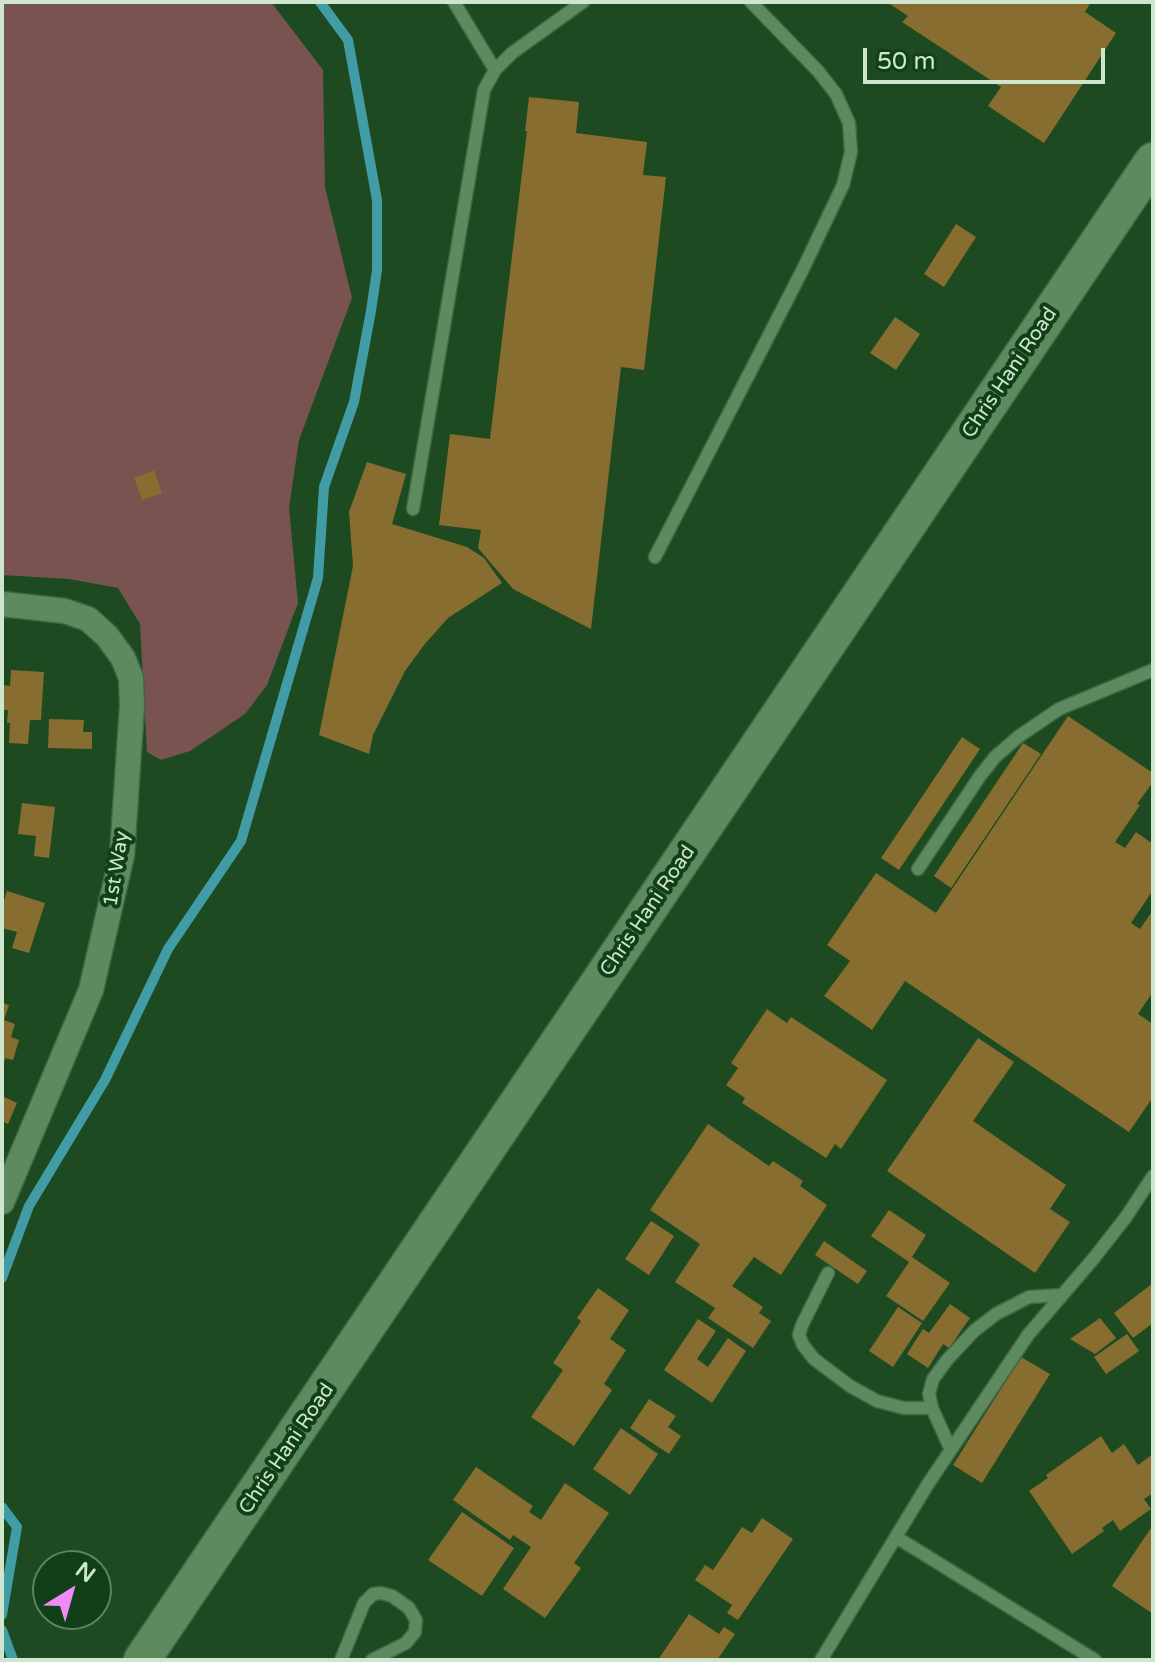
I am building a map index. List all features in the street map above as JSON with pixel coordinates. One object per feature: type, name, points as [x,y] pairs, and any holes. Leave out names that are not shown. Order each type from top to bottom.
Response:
[{"type":"main road","name":"Chris Hani Road","points":[[142,1660],[1153,161]]},
{"type":"street","name":"1st Way","points":[[2,604],[65,611],[88,619],[107,636],[123,658],[131,678],[132,706],[122,855],[91,990],[2,1202]]},
{"type":"lane","points":[[454,2],[495,70]]},
{"type":"lane","points":[[413,509],[484,90],[495,70],[512,53],[583,2]]},
{"type":"lane","points":[[655,557],[810,255],[843,185],[851,152],[849,123],[836,94],[751,2]]},
{"type":"lane","points":[[918,869],[980,776],[995,757],[1018,737],[1059,709],[1153,670]]},
{"type":"lane","points":[[821,1660],[951,1450],[1028,1335],[1126,1217],[1153,1176]]},
{"type":"lane","points":[[828,1273],[802,1325],[799,1335],[803,1345],[814,1359],[850,1386],[877,1401],[904,1408],[932,1408]]},
{"type":"lane","points":[[951,1450],[932,1408],[929,1394],[933,1379],[974,1331],[996,1314],[1029,1297],[1062,1295]]},
{"type":"lane","points":[[896,1537],[1095,1660]]},
{"type":"lane","points":[[341,1660],[364,1603],[373,1594],[381,1593],[392,1596],[409,1608],[416,1620],[415,1632],[406,1643],[372,1660]]},
{"type":"shaded area","points":[[2,2],[271,2],[323,70],[325,187],[352,298],[299,440],[289,508],[298,603],[267,685],[245,714],[190,751],[161,760],[147,752],[140,624],[118,588],[69,579],[2,575]]},
{"type":"building","points":[[887,2],[1091,2],[1085,12],[1116,33],[1044,143],[988,106],[1001,87],[902,22],[908,16]]},
{"type":"building","points":[[529,97],[579,102],[576,133],[647,142],[643,175],[666,177],[644,370],[621,367],[591,629],[513,589],[478,548],[481,530],[439,525],[450,434],[490,439]]},
{"type":"building","points":[[956,224],[976,237],[944,287],[924,274]]},
{"type":"building","points":[[895,317],[920,334],[896,370],[870,353]]},
{"type":"building","points":[[367,462],[406,474],[392,524],[467,547],[484,558],[502,583],[448,618],[424,645],[405,671],[373,735],[369,754],[319,735],[353,566],[349,512]]},
{"type":"building","points":[[154,470],[162,493],[142,500],[134,478]]},
{"type":"building","points":[[11,670],[44,672],[41,720],[30,720],[28,744],[9,743],[10,723],[7,723],[8,710],[2,710],[2,685],[10,686]]},
{"type":"building","points":[[1068,716],[1153,773],[1153,782],[1115,842],[1125,848],[1136,832],[1153,844],[1153,890],[1131,923],[1140,929],[1153,914],[1153,992],[1138,1014],[1153,1024],[1153,1097],[1129,1132],[905,981],[872,1030],[824,996],[850,961],[827,945],[876,873],[936,913]]},
{"type":"building","points":[[49,719],[84,720],[83,732],[92,732],[92,749],[48,748]]},
{"type":"building","points":[[962,737],[980,749],[899,870],[881,858]]},
{"type":"building","points":[[1023,743],[1041,754],[951,888],[934,876]]},
{"type":"building","points":[[22,803],[55,807],[49,858],[34,856],[36,836],[18,834]]},
{"type":"building","points":[[7,891],[45,903],[29,953],[12,948],[17,932],[2,928],[2,907]]},
{"type":"building","points":[[2,1003],[9,1005],[4,1020],[15,1024],[11,1037],[19,1040],[13,1060],[5,1058],[3,1066]]},
{"type":"building","points":[[767,1009],[787,1023],[791,1017],[887,1080],[841,1149],[835,1144],[826,1158],[742,1103],[745,1098],[726,1085],[738,1068],[731,1063]]},
{"type":"building","points":[[978,1038],[1014,1062],[973,1121],[1066,1185],[1050,1209],[1070,1222],[1035,1273],[887,1171]]},
{"type":"building","points":[[2,1096],[17,1103],[8,1124],[2,1121]]},
{"type":"building","points":[[708,1124],[769,1166],[773,1161],[803,1181],[800,1186],[827,1205],[781,1275],[754,1257],[732,1286],[763,1307],[759,1313],[771,1321],[753,1348],[708,1318],[715,1308],[675,1282],[700,1244],[650,1210]]},
{"type":"building","points":[[889,1210],[926,1235],[912,1257],[950,1283],[923,1321],[886,1296],[909,1262],[871,1236]]},
{"type":"building","points":[[651,1221],[674,1236],[649,1275],[625,1259]]},
{"type":"building","points":[[824,1241],[867,1271],[858,1284],[815,1255]]},
{"type":"building","points":[[1153,1283],[1153,1323],[1133,1338],[1114,1313]]},
{"type":"building","points":[[598,1288],[629,1310],[610,1339],[626,1350],[604,1384],[612,1390],[574,1446],[531,1417],[563,1370],[553,1363],[581,1321],[577,1318]]},
{"type":"building","points":[[950,1304],[970,1318],[949,1348],[943,1344],[928,1368],[907,1354],[923,1329],[929,1333]]},
{"type":"building","points":[[898,1307],[922,1323],[893,1367],[869,1351]]},
{"type":"building","points":[[1100,1318],[1116,1338],[1095,1354],[1070,1339]]},
{"type":"building","points":[[698,1319],[716,1331],[697,1359],[708,1367],[728,1338],[746,1351],[712,1403],[664,1370]]},
{"type":"building","points":[[1127,1334],[1139,1351],[1106,1374],[1094,1357]]},
{"type":"building","points":[[1021,1357],[1050,1374],[982,1483],[953,1465]]},
{"type":"building","points":[[649,1399],[676,1416],[668,1427],[681,1436],[669,1454],[630,1428]]},
{"type":"building","points":[[621,1428],[658,1454],[630,1495],[593,1469]]},
{"type":"building","points":[[1101,1436],[1112,1453],[1124,1444],[1138,1465],[1153,1454],[1153,1493],[1144,1499],[1151,1509],[1120,1531],[1113,1520],[1102,1528],[1104,1531],[1072,1554],[1029,1491]]},
{"type":"building","points":[[476,1467],[533,1506],[529,1512],[541,1520],[565,1483],[609,1513],[574,1563],[581,1568],[545,1618],[503,1589],[531,1547],[513,1535],[510,1540],[453,1500]]},
{"type":"building","points":[[462,1512],[514,1548],[482,1596],[428,1560]]},
{"type":"building","points":[[762,1518],[793,1539],[738,1620],[727,1613],[732,1605],[695,1580],[705,1565],[713,1570],[742,1527],[752,1533]]},
{"type":"building","points":[[1153,1525],[1153,1614],[1112,1586]]},
{"type":"building","points":[[689,1614],[719,1634],[724,1627],[735,1634],[717,1660],[658,1660]]},
{"type":"waterway","points":[[2,1278],[29,1206],[105,1080],[168,949],[241,841],[318,578],[324,487],[354,402],[377,270],[377,200],[348,40],[320,2]]},
{"type":"waterway","points":[[2,1507],[17,1527],[2,1615]]},
{"type":"waterway","points":[[2,1630],[13,1660]]}]
